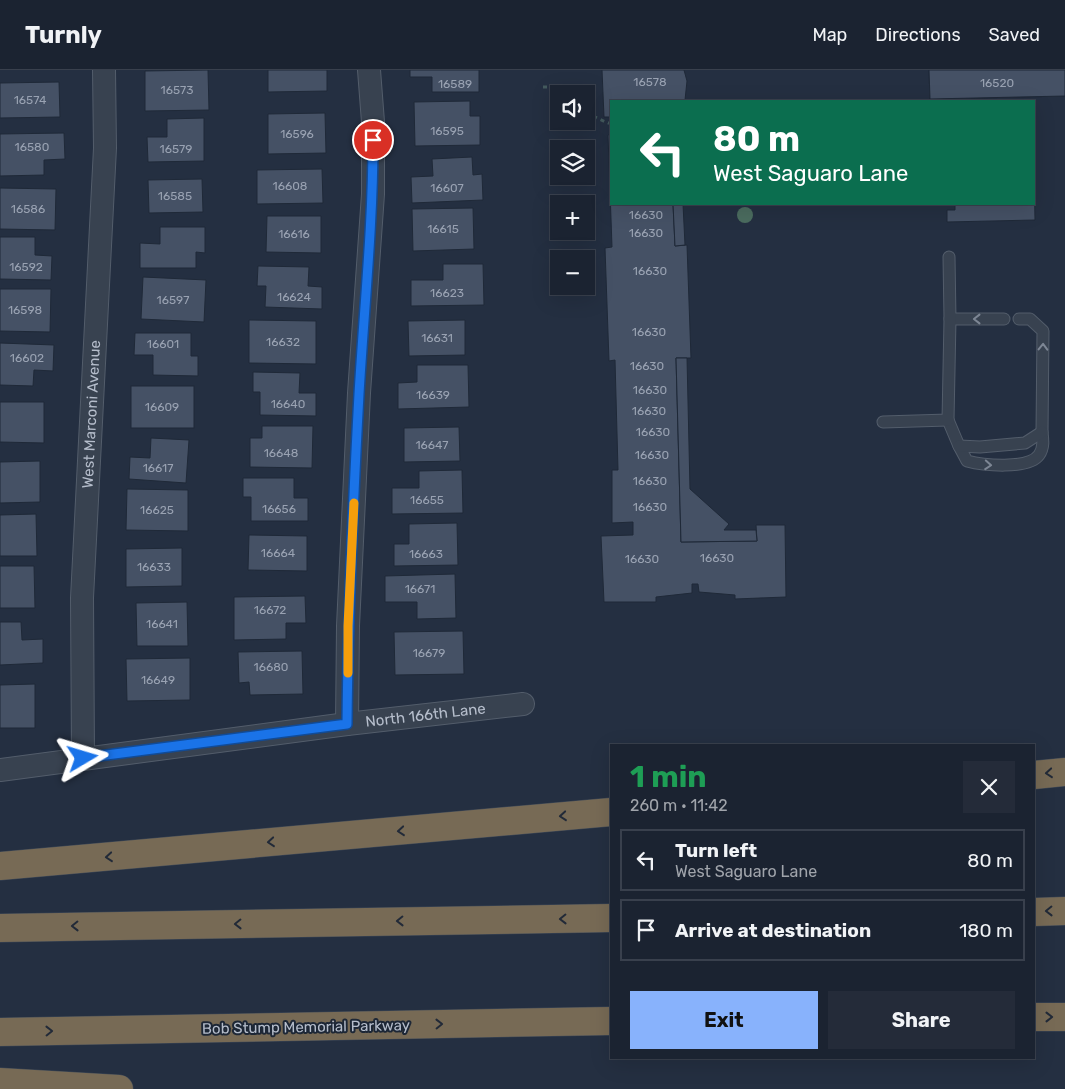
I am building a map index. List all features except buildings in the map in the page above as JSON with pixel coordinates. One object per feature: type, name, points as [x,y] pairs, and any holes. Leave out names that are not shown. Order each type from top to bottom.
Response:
[{"type":"highway","points":[[1035,774],[1065,772]]},
{"type":"highway","points":[[0,866],[610,812]]},
{"type":"highway","points":[[1035,912],[1065,911]]},
{"type":"highway","points":[[0,928],[610,918]]},
{"type":"highway","points":[[1035,1017],[1065,1017]]},
{"type":"highway","name":"Bob Stump Memorial Parkway","points":[[0,1032],[610,1021]]},
{"type":"highway","points":[[0,1082],[119,1089]]},
{"type":"street","name":"West Marconi Avenue","points":[[83,758],[82,598],[105,148],[104,70]]},
{"type":"street","points":[[347,724],[348,626],[373,194],[373,122],[369,70]]},
{"type":"street","name":"North 166th Lane","points":[[0,770],[347,724],[523,704]]},
{"type":"lane","points":[[949,257],[948,420],[967,460],[983,465],[1008,466],[1033,461],[1039,455],[1043,444],[1043,331],[1030,319],[1019,319]]},
{"type":"lane","points":[[950,319],[1004,319]]},
{"type":"lane","points":[[883,422],[948,420]]},
{"type":"lane","points":[[959,446],[980,447],[1025,443],[1042,432]]},
{"type":"path","points":[[543,87],[550,87]]},
{"type":"path","points":[[595,117],[610,123]]},
{"type":"slow traffic","points":[[348,673],[348,626],[354,503]]},
{"type":"route","points":[[83,758],[347,724],[348,626],[373,194],[373,140]]}]
